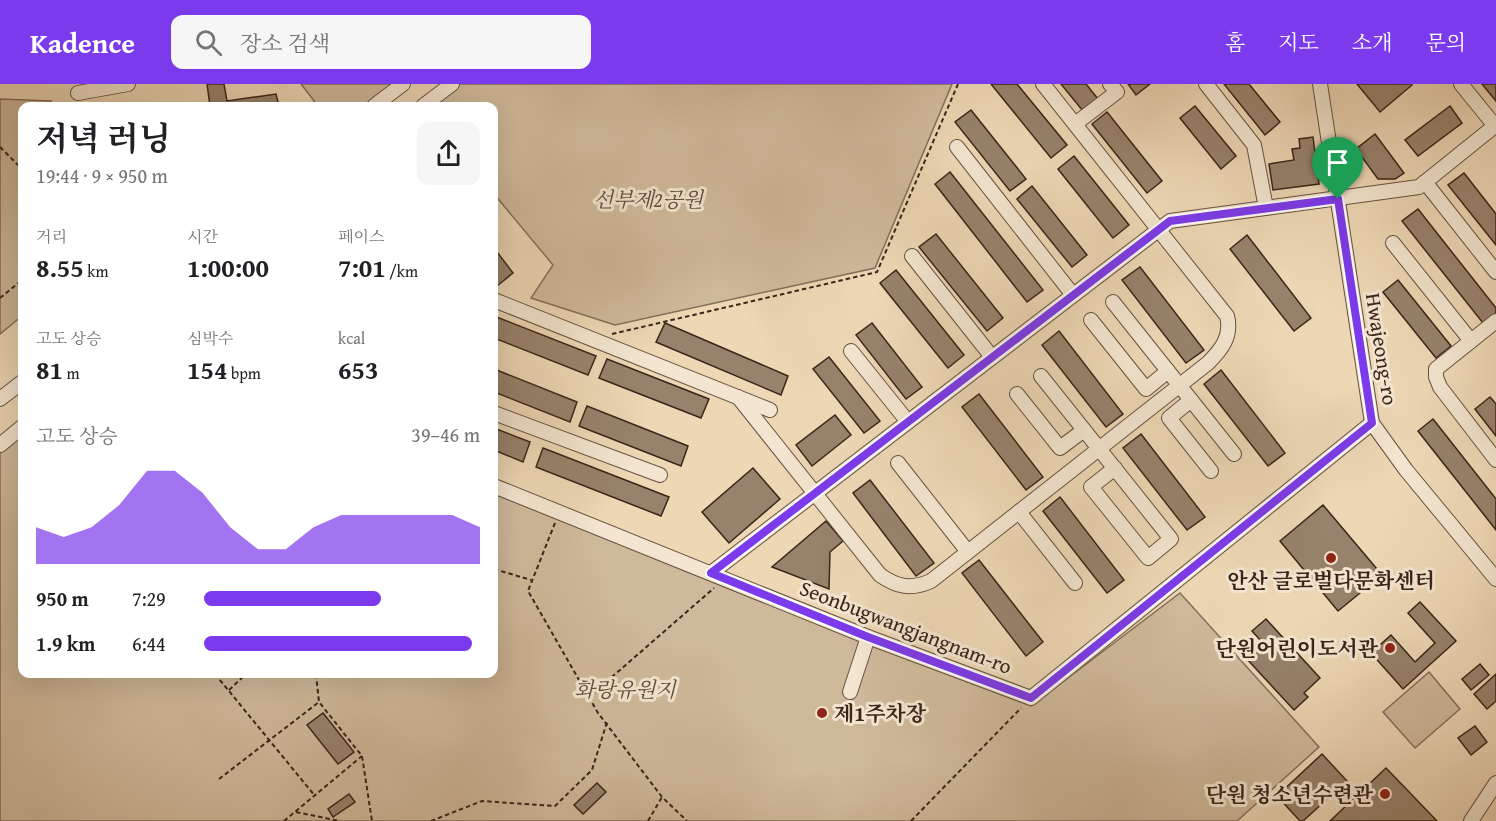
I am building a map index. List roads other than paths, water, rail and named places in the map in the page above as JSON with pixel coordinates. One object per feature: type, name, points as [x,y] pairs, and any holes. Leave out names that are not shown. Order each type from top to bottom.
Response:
[{"type":"street","points":[[79,94],[128,84]]},
{"type":"street","points":[[379,102],[403,84]]},
{"type":"street","points":[[428,102],[452,84]]},
{"type":"street","points":[[738,397],[880,575],[891,583],[903,587],[921,585],[931,581],[1180,386],[1217,354],[1224,345],[1229,326],[1227,316],[1043,84]]},
{"type":"street","points":[[1075,124],[1117,92],[1110,84]]},
{"type":"street","points":[[1206,84],[1254,145],[1266,208]]},
{"type":"street","name":"Hwajeong-ro","points":[[1320,84],[1372,423],[1406,470],[1496,579]]},
{"type":"street","points":[[711,573],[1170,221],[1419,187],[1495,125],[1461,84]]},
{"type":"street","points":[[957,147],[1073,295]]},
{"type":"street","points":[[1425,182],[1496,272]]},
{"type":"street","points":[[1393,243],[1471,341]]},
{"type":"street","points":[[912,256],[992,357]]},
{"type":"street","points":[[498,302],[770,410]]},
{"type":"street","points":[[1113,302],[1233,454]]},
{"type":"street","points":[[1091,320],[1146,389],[1168,371]]},
{"type":"street","points":[[1496,321],[1436,369],[1440,387],[1496,460]]},
{"type":"street","points":[[851,351],[908,422]]},
{"type":"street","points":[[1041,376],[1115,468],[1171,539],[1148,558],[1091,487],[1115,468]]},
{"type":"street","points":[[0,399],[18,384]]},
{"type":"street","points":[[1017,394],[1060,448],[1084,430]]},
{"type":"street","points":[[1191,400],[1169,418],[1211,471]]},
{"type":"street","points":[[498,414],[660,475]]},
{"type":"street","name":"Seonbugwangjangnam-ro","points":[[498,488],[868,637],[1031,698],[1372,423]]},
{"type":"street","points":[[0,445],[18,430]]},
{"type":"street","points":[[898,463],[968,552]]},
{"type":"street","points":[[1019,512],[1075,583]]},
{"type":"street","points":[[850,692],[868,637]]},
{"type":"street","points":[[1472,821],[1496,783]]},
{"type":"place","name":"안산 글로벌다문화센터","points":[[1331,558]]},
{"type":"place","name":"단원어린이도서관","points":[[1390,648]]},
{"type":"place","name":"제1주차장","points":[[822,713]]},
{"type":"place","name":"단원 청소년수련관","points":[[1385,794]]},
{"type":"park label","name":"선부제2공원","points":[[648,199]]},
{"type":"park label","name":"화랑유원지","points":[[625,689]]}]
